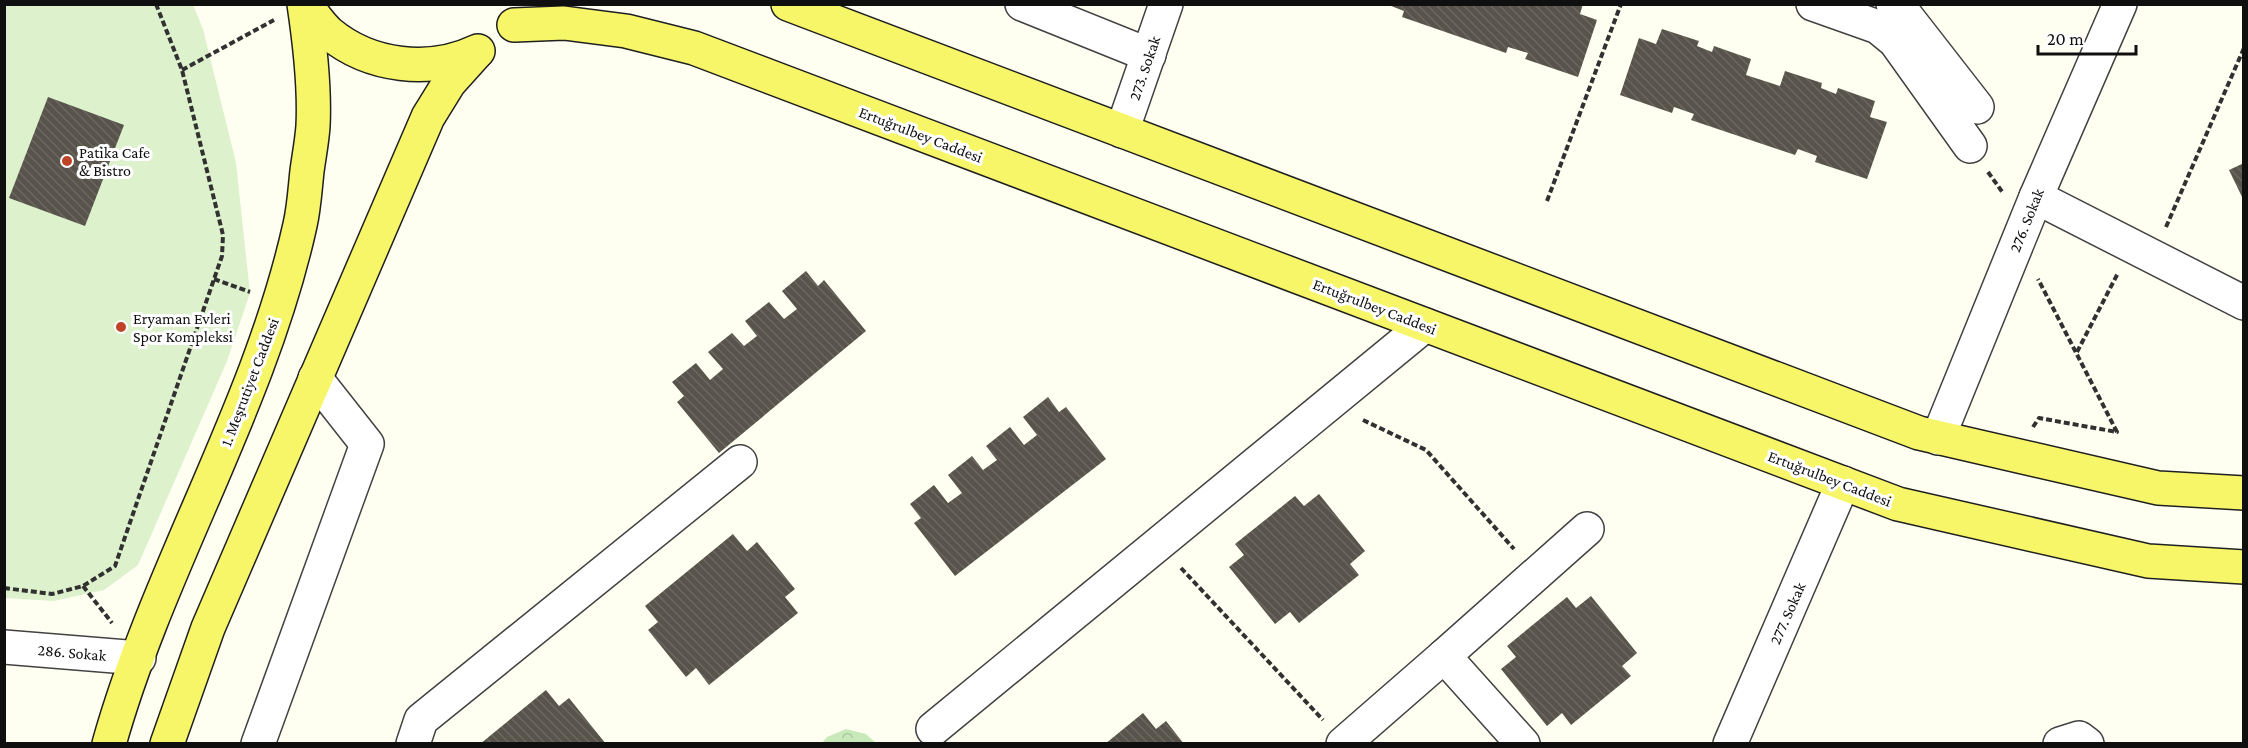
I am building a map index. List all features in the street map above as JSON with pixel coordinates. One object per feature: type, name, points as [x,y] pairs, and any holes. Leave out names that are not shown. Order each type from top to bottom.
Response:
[{"type":"main road","points":[[788,4],[1919,433],[2158,488],[2244,493]]},
{"type":"main road","points":[[297,8],[329,33],[362,54],[400,64],[439,64],[476,53],[496,41],[521,15]]},
{"type":"main road","name":"1. Meşrutiyet Caddesi","points":[[110,744],[157,607],[220,460],[272,327],[300,224],[313,126],[310,46],[297,8]]},
{"type":"main road","name":"Ertuğrulbey Caddesi","points":[[521,15],[626,32],[694,48],[1898,504],[2148,561],[2244,567]]},
{"type":"main road","points":[[167,744],[208,628],[428,117],[449,83],[476,53]]},
{"type":"street","points":[[1022,4],[1149,55]]},
{"type":"street","name":"273. Sokak","points":[[1122,131],[1166,4]]},
{"type":"street","points":[[1893,4],[1903,12],[1977,107]]},
{"type":"street","name":"276. Sokak","points":[[1938,438],[2030,210],[2120,4]]},
{"type":"street","points":[[1818,5],[1878,27],[1887,34],[1970,147]]},
{"type":"street","points":[[2030,210],[2143,250],[2244,303]]},
{"type":"street","points":[[933,729],[1425,325]]},
{"type":"street","points":[[258,744],[367,444],[315,378]]},
{"type":"street","points":[[413,744],[421,720],[740,462]]},
{"type":"street","name":"277. Sokak","points":[[1730,744],[1843,483]]},
{"type":"street","points":[[1344,743],[1587,529]]},
{"type":"street","name":"286. Sokak","points":[[4,646],[139,658]]},
{"type":"street","points":[[1444,656],[1523,744]]},
{"type":"street","points":[[2060,744],[2079,738],[2087,744]]},
{"type":"path","points":[[4,588],[51,594],[83,586],[115,566],[219,264],[223,235],[182,70],[156,4]]},
{"type":"path","points":[[1546,201],[1621,4]]},
{"type":"path","points":[[182,70],[297,8]]},
{"type":"path","points":[[2076,352],[2143,250],[2243,50]]},
{"type":"path","points":[[1970,147],[2030,210]]},
{"type":"path","points":[[2010,261],[2039,280],[2117,432],[2039,418],[2017,456]]},
{"type":"path","points":[[1330,404],[1426,450],[1536,574]]},
{"type":"path","points":[[1159,544],[1344,743]]},
{"type":"green space","name":"Eryaman Evleri Spor Kompleksi","points":[[5,5],[193,5],[203,29],[236,163],[250,293],[227,361],[138,565],[104,590],[54,601],[5,598]]},
{"type":"green space","points":[[846,729],[866,734],[876,743],[822,743],[827,737]]},
{"type":"building","points":[[1386,4],[1583,4],[1580,14],[1597,20],[1578,77],[1525,59],[1528,53],[1508,47],[1506,53],[1402,17],[1404,11]]},
{"type":"building","points":[[1662,29],[1699,41],[1697,46],[1712,52],[1714,46],[1751,59],[1746,75],[1780,86],[1785,71],[1822,83],[1821,88],[1836,94],[1838,88],[1875,101],[1870,117],[1887,122],[1867,179],[1815,162],[1817,156],[1798,149],[1795,155],[1691,120],[1694,114],[1674,107],[1672,113],[1620,95],[1639,38],[1656,44]]},
{"type":"building","name":"Patika Cafe & Bistro","points":[[48,97],[124,125],[85,226],[9,198]]},
{"type":"building","points":[[2244,163],[2244,201],[2229,170]]},
{"type":"building","points":[[806,271],[818,286],[824,280],[866,331],[719,453],[677,402],[684,396],[672,382],[696,363],[710,380],[723,369],[708,352],[732,333],[744,346],[757,336],[745,321],[769,302],[784,319],[797,309],[782,291]]},
{"type":"building","points":[[1048,397],[1059,412],[1066,407],[1106,459],[955,576],[914,523],[921,518],[910,504],[934,485],[948,503],[962,493],[948,475],[972,456],[983,470],[997,460],[986,446],[1010,427],[1024,445],[1037,435],[1023,417]]},
{"type":"building","points":[[1319,494],[1365,551],[1350,564],[1359,575],[1299,623],[1290,612],[1275,624],[1229,567],[1244,555],[1235,544],[1295,496],[1304,506]]},
{"type":"building","points":[[733,534],[747,551],[757,542],[795,589],[785,597],[798,613],[709,685],[696,668],[686,677],[648,630],[658,622],[645,606]]},
{"type":"building","points":[[1591,596],[1637,653],[1622,666],[1631,676],[1571,725],[1562,713],[1547,726],[1501,669],[1516,657],[1507,646],[1567,597],[1576,608]]},
{"type":"building","points":[[546,690],[559,706],[569,698],[606,744],[480,744]]},
{"type":"building","points":[[1143,713],[1156,729],[1166,721],[1184,744],[1105,744]]},
{"type":"place","name":"Patika Cafe & Bistro","points":[[67,161]]},
{"type":"place","name":"Eryaman Evleri Spor Kompleksi","points":[[121,327]]}]
